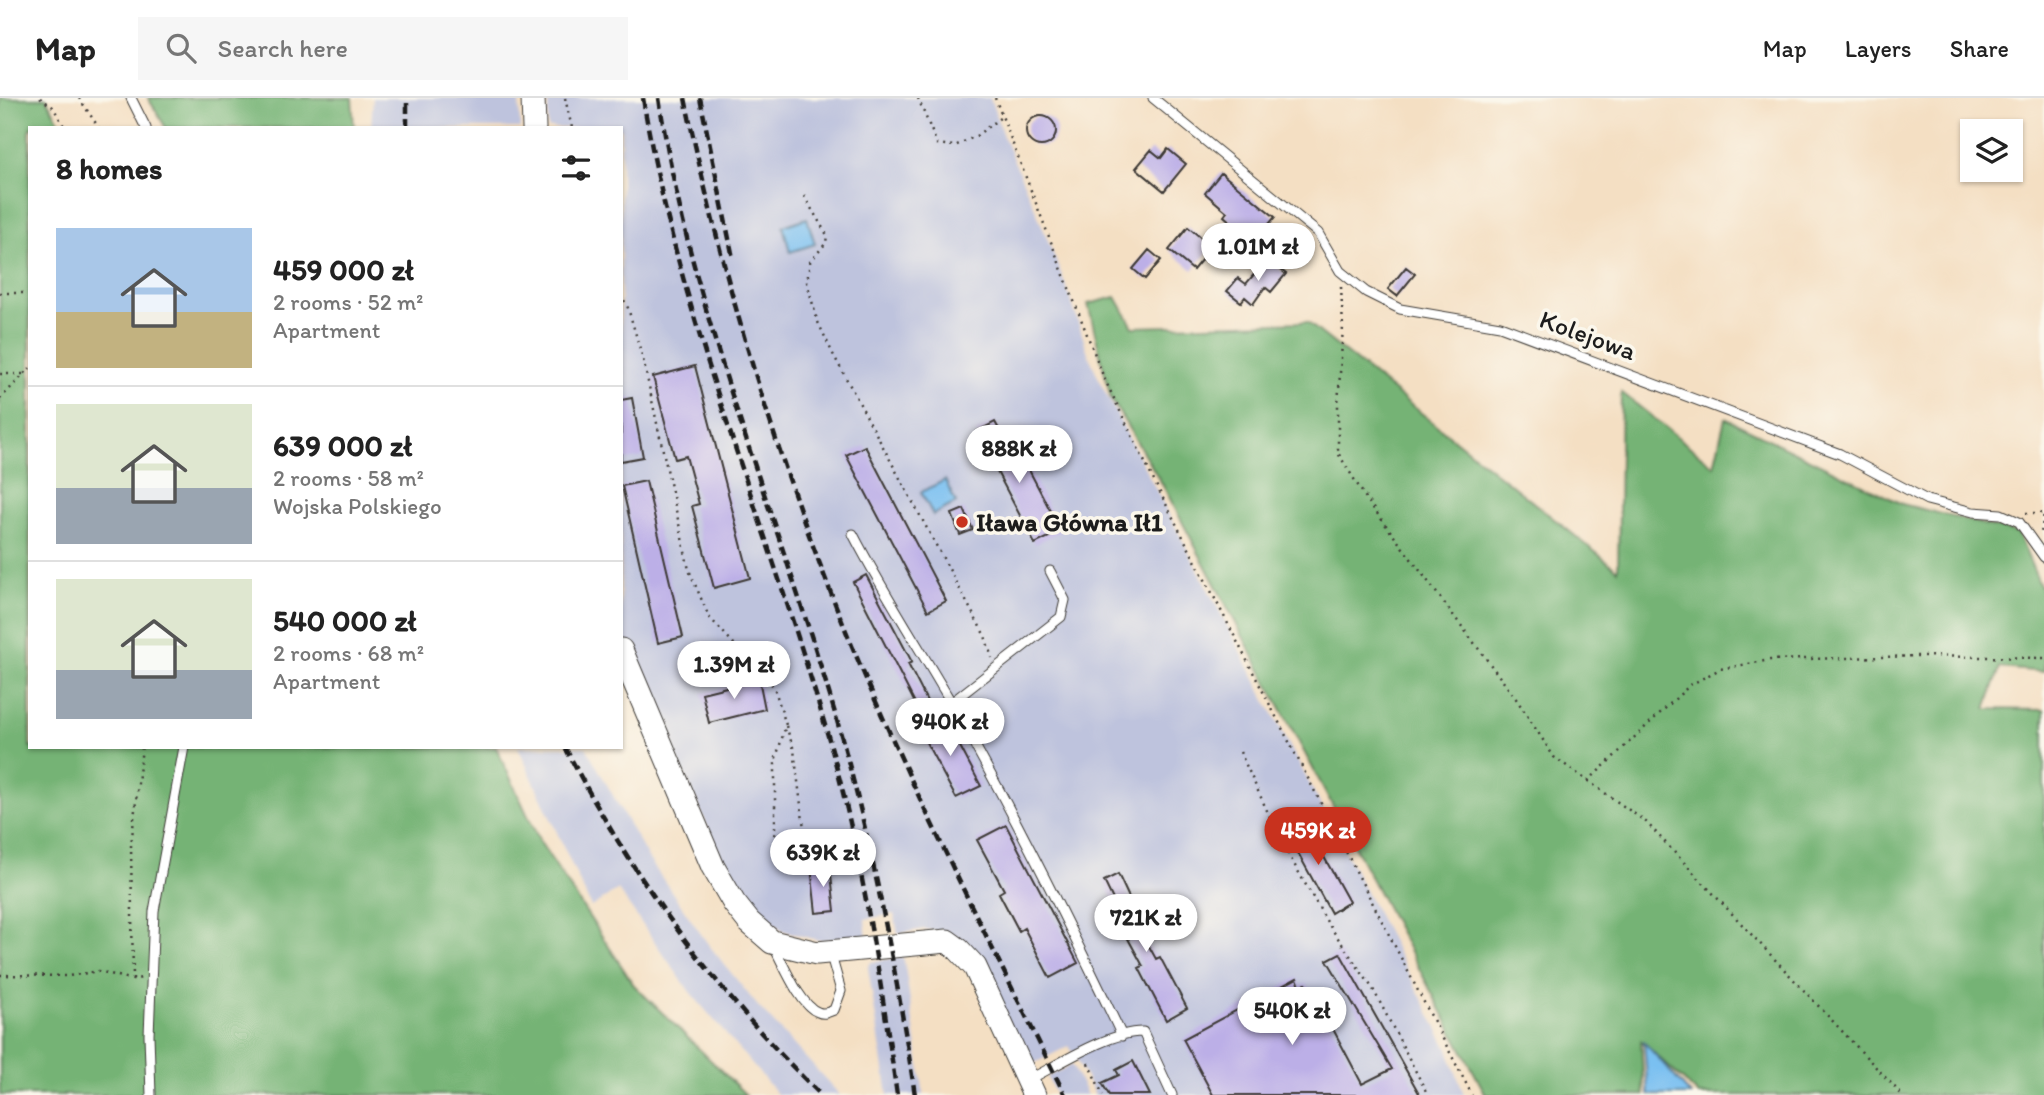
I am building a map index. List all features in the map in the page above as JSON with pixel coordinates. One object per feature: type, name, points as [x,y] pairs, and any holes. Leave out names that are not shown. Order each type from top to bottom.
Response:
[{"type":"street","points":[[533,98],[534,126]]},
{"type":"street","points":[[623,655],[713,867],[734,903],[749,922],[772,942],[817,953],[947,941],[975,967],[1030,1088]]},
{"type":"lane","points":[[131,98],[145,126]]},
{"type":"lane","name":"Kolejowa","points":[[1153,98],[1318,233],[1340,271],[1366,292],[1400,309],[1500,326],[1840,454],[1927,500],[1973,512],[2001,514],[2019,522],[2044,557]]},
{"type":"lane","points":[[853,534],[882,591],[951,703],[1042,873],[1122,1036]]},
{"type":"lane","points":[[951,703],[1061,617],[1065,600],[1050,571]]},
{"type":"lane","points":[[151,1095],[149,1035],[154,911],[184,749]]},
{"type":"lane","points":[[772,942],[807,1004],[815,1012],[825,1014],[834,1010],[841,991],[830,951]]},
{"type":"lane","points":[[1030,1088],[1083,1051],[1132,1032],[1143,1032],[1172,1095]]},
{"type":"path","points":[[40,98],[53,107],[64,126]]},
{"type":"path","points":[[79,98],[98,126]]},
{"type":"path","points":[[565,98],[572,126]]},
{"type":"path","points":[[918,98],[937,144],[955,146],[976,136],[1001,117]]},
{"type":"path","points":[[995,98],[1104,378],[1154,481],[1472,1095]]},
{"type":"path","points":[[804,196],[827,235],[826,243],[810,262],[807,282],[817,320],[985,636],[996,668]]},
{"type":"path","points":[[1340,271],[1343,327],[1338,453],[1367,500],[1517,701],[1554,757],[1646,822],[1902,1095]]},
{"type":"path","points":[[0,293],[28,293]]},
{"type":"path","points":[[623,298],[643,359],[689,570],[709,617],[774,687],[794,750],[808,860]]},
{"type":"path","points":[[0,399],[28,370]]},
{"type":"path","points":[[0,374],[24,373]]},
{"type":"path","points":[[1588,781],[1689,685],[1720,669],[1770,660],[1919,656],[2044,658]]},
{"type":"path","points":[[775,854],[775,761],[786,725]]},
{"type":"path","points":[[133,980],[131,846],[142,749]]},
{"type":"path","points":[[1240,752],[1282,843],[1328,922],[1373,989],[1428,1095]]},
{"type":"path","points":[[0,975],[69,975],[99,971],[133,980],[151,977]]},
{"type":"path","points":[[1083,1051],[1103,1095]]},
{"type":"shaded area","points":[[373,98],[519,98],[520,126],[371,126]]},
{"type":"shaded area","points":[[548,98],[990,98],[1003,136],[1067,288],[1089,356],[1103,388],[1447,1047],[1464,1095],[1095,1095],[1069,1046],[1029,1066],[951,935],[924,929],[898,934],[894,914],[865,919],[867,939],[817,940],[784,931],[756,912],[745,900],[726,869],[623,636],[623,126],[548,126]]},
{"type":"shaded area","points":[[519,749],[587,749],[648,858],[708,944],[757,1005],[840,1095],[778,1095],[690,992],[618,890],[591,907]]},
{"type":"shaded area","points":[[902,957],[924,1095],[888,1095],[868,968],[871,962]]},
{"type":"shaded area","points":[[1072,1065],[1087,1095],[1056,1095],[1047,1077]]},
{"type":"green space","points":[[0,98],[46,98],[62,126],[28,126],[28,749],[497,749],[540,842],[634,985],[746,1095],[0,1095]]},
{"type":"green space","points":[[148,98],[352,98],[354,126],[165,126]]},
{"type":"green space","points":[[1116,297],[1133,327],[1307,322],[1618,570],[1621,392],[1714,466],[1725,418],[1902,504],[2018,533],[2044,595],[2044,672],[2000,668],[1986,709],[2044,710],[2044,1095],[1699,1095],[1641,1041],[1644,1095],[1486,1095],[1161,482],[1111,399],[1088,304]]},
{"type":"water","points":[[807,218],[815,244],[790,252],[783,226]]},
{"type":"water","points":[[945,480],[956,503],[933,515],[921,492]]},
{"type":"water","points":[[1644,1042],[1691,1095],[1648,1095]]},
{"type":"building","points":[[1041,116],[1052,120],[1056,131],[1052,142],[1041,146],[1030,142],[1026,131],[1030,120]]},
{"type":"building","points":[[1168,149],[1186,164],[1164,191],[1136,168],[1151,150],[1161,158]]},
{"type":"building","points":[[1221,173],[1275,217],[1254,242],[1224,216],[1227,212],[1205,193]]},
{"type":"building","points":[[1188,227],[1212,247],[1193,270],[1169,250]]},
{"type":"building","points":[[1149,250],[1161,260],[1145,279],[1133,269]]},
{"type":"building","points":[[1267,259],[1286,274],[1271,292],[1265,287],[1253,304],[1245,297],[1241,302],[1227,291],[1238,278],[1246,284]]},
{"type":"building","points":[[1406,267],[1415,274],[1397,296],[1388,289]]},
{"type":"building","points":[[695,366],[750,578],[714,588],[692,506],[699,504],[686,456],[675,459],[653,377]]},
{"type":"building","points":[[632,398],[643,457],[623,461],[623,400]]},
{"type":"building","points":[[995,422],[1012,453],[1018,449],[1061,531],[1035,544],[976,432]]},
{"type":"building","points":[[865,446],[946,601],[928,611],[846,455]]},
{"type":"building","points":[[646,481],[683,637],[658,643],[623,486]]},
{"type":"building","name":"Iława Główna Ił1","points":[[964,509],[973,530],[960,535],[952,514]]},
{"type":"building","points":[[866,575],[912,662],[908,664],[927,701],[917,707],[853,582]]},
{"type":"building","points":[[759,679],[765,709],[709,723],[702,693]]},
{"type":"building","points":[[945,718],[981,786],[956,798],[920,731]]},
{"type":"building","points":[[1304,821],[1349,902],[1331,913],[1286,831]]},
{"type":"building","points":[[1006,825],[1078,963],[1050,978],[1024,928],[1019,931],[999,893],[1004,890],[977,840]]},
{"type":"building","points":[[830,865],[835,911],[816,913],[811,867]]},
{"type":"building","points":[[1118,874],[1138,917],[1134,919],[1156,959],[1160,957],[1187,1008],[1166,1020],[1139,968],[1143,966],[1126,935],[1129,933],[1104,881]]},
{"type":"building","points":[[1340,953],[1420,1095],[1213,1095],[1183,1039],[1297,978],[1300,986],[1306,984],[1314,993],[1362,1084],[1392,1069],[1327,960]]},
{"type":"building","points":[[1133,1061],[1150,1095],[1109,1095],[1102,1083],[1119,1075],[1116,1070]]},
{"type":"railway","points":[[407,98],[407,126]]},
{"type":"railway","points":[[643,98],[677,257],[837,768],[867,907],[897,1095]]},
{"type":"railway","points":[[659,98],[672,171],[707,314],[821,667],[851,773],[887,933],[915,1095]]},
{"type":"railway","points":[[685,98],[736,310],[779,449],[828,586],[904,765],[1065,1095]]},
{"type":"railway","points":[[700,98],[733,258]]},
{"type":"railway","points":[[566,749],[618,842],[679,932],[746,1016],[821,1095]]},
{"type":"place","name":"Iława Główna Ił1","points":[[962,522]]}]
